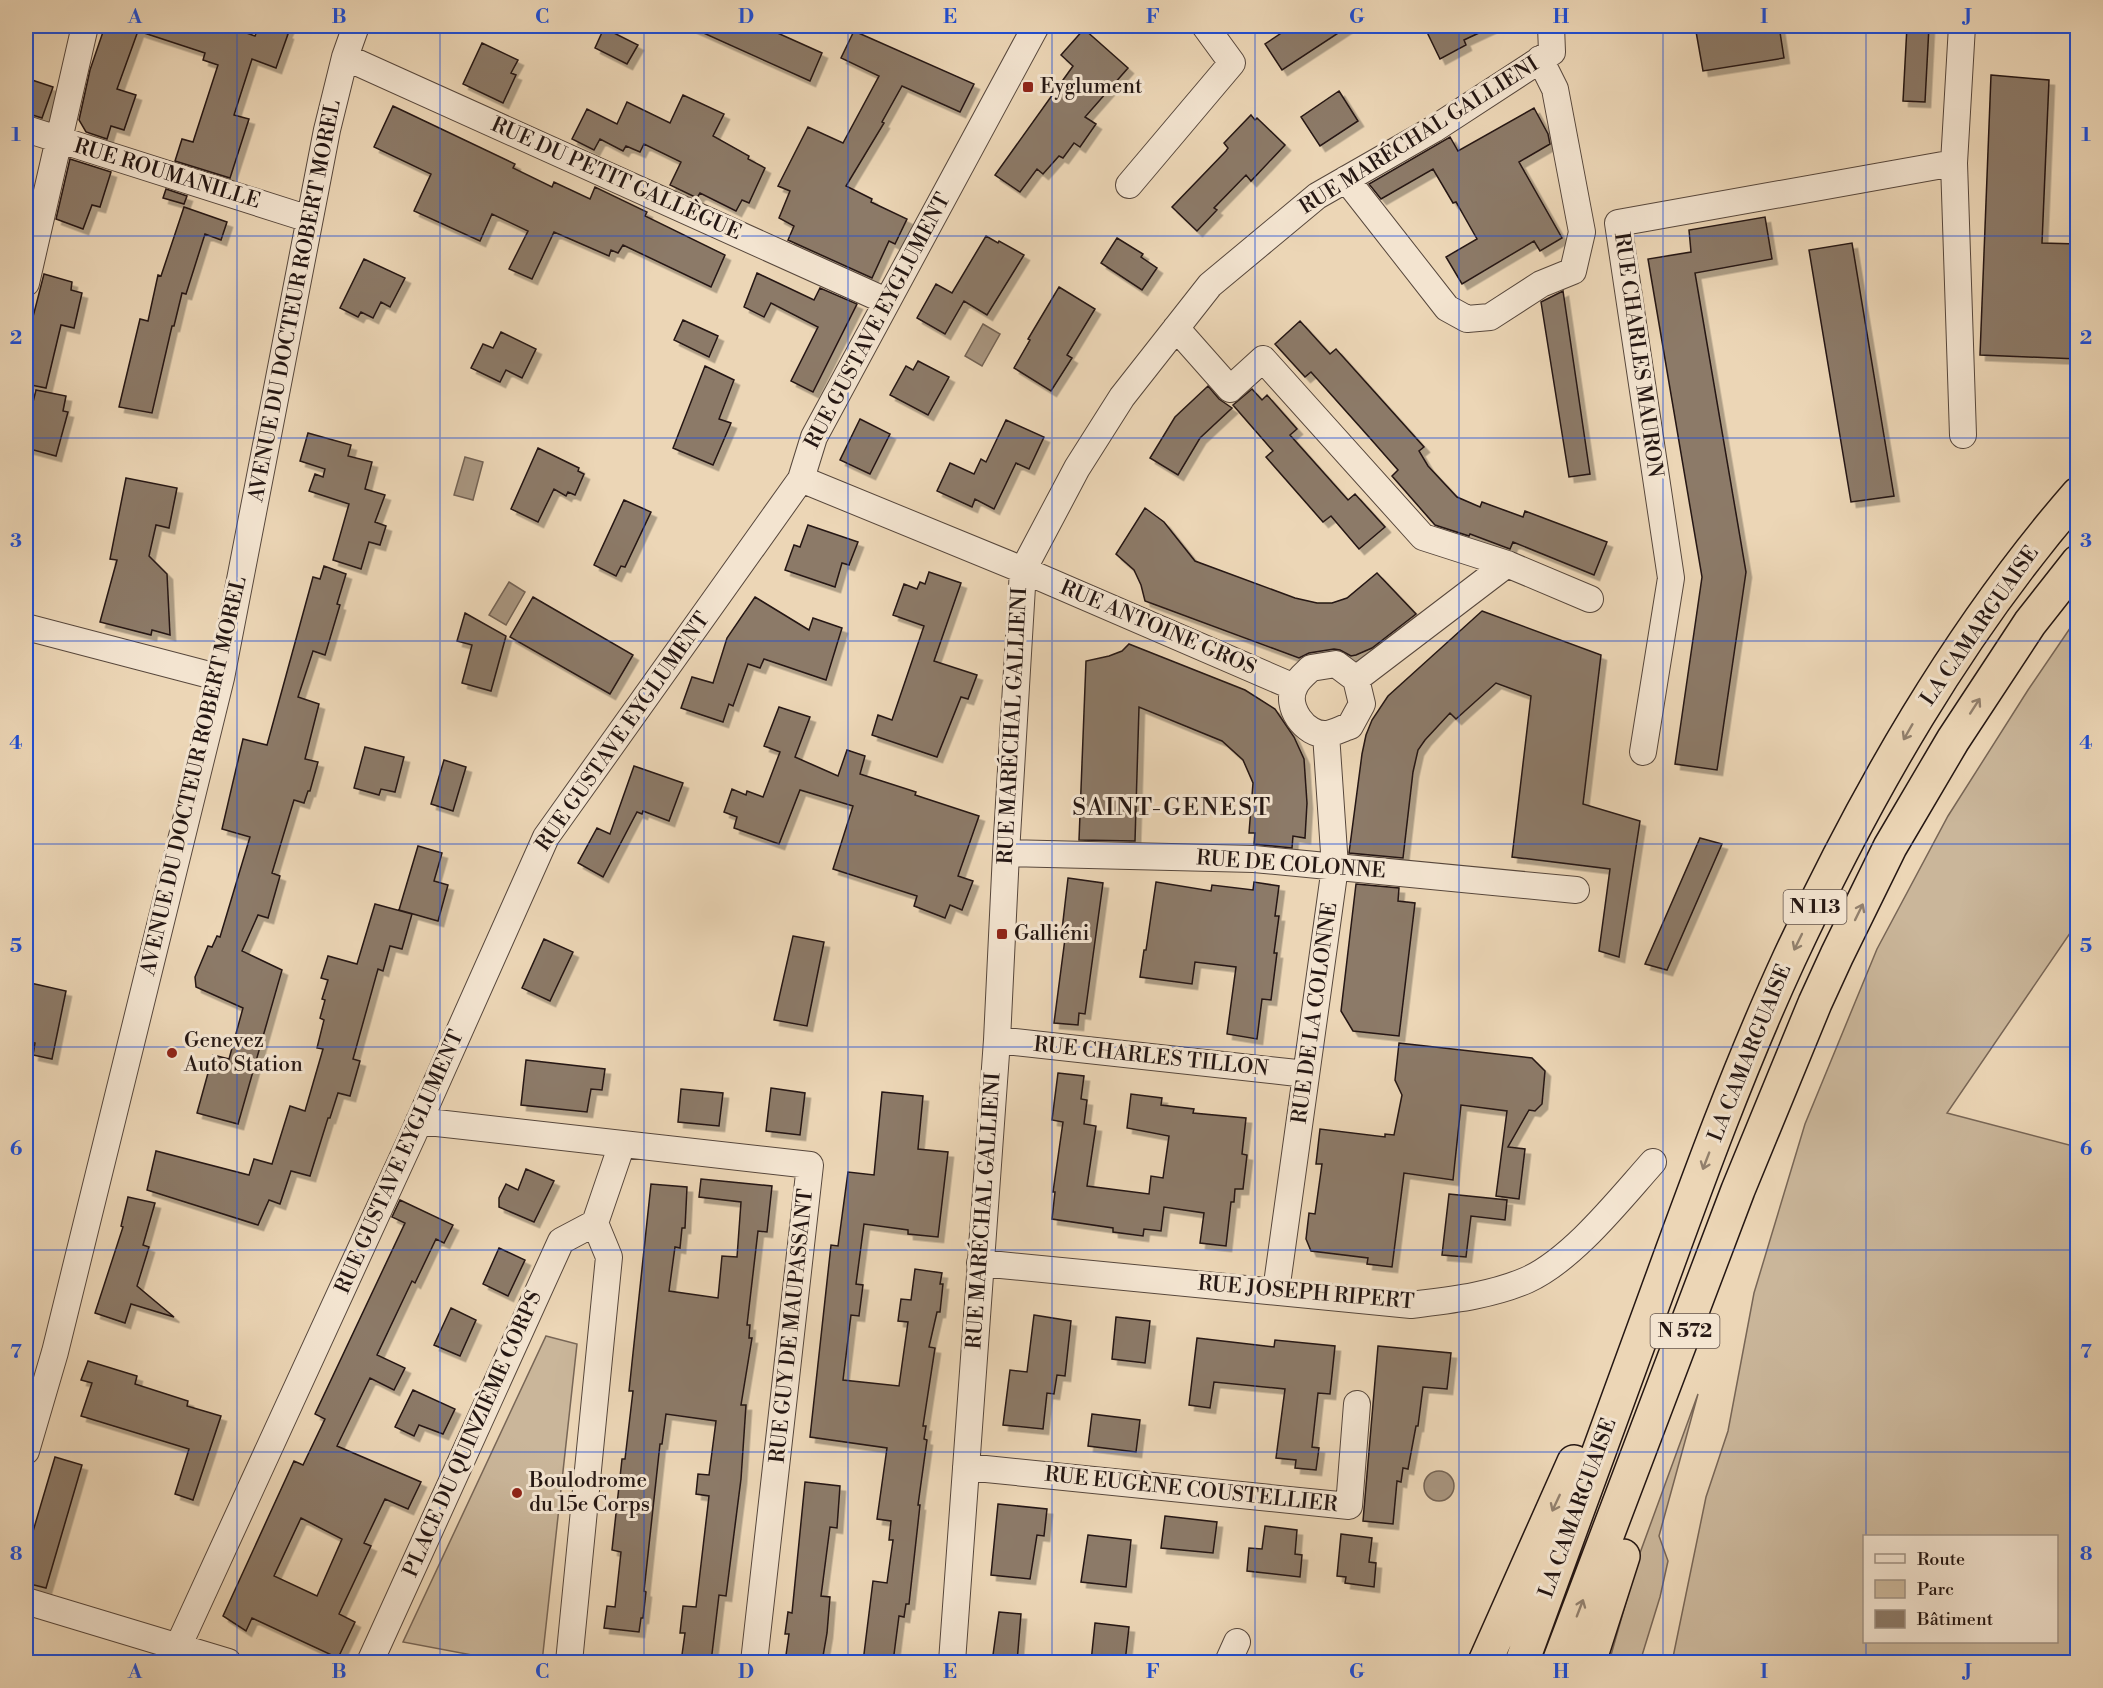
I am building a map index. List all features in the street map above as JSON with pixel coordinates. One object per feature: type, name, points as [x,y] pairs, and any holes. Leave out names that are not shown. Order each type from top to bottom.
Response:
[{"type":"highway","name":"LA CAMARGUAISE","points":[[1522,1662],[1733,1089],[1789,960],[1856,823],[1924,705],[1997,595],[2078,494]]},
{"type":"highway","name":"LA CAMARGUAISE","points":[[1559,1662],[1738,1190],[1815,1003],[1890,847],[1953,740],[2030,623],[2078,562]]},
{"type":"highway","points":[[1589,1662],[1611,1588],[1655,1463],[1765,1168],[1815,1003]]},
{"type":"highway","points":[[1485,1662],[1676,1240]]},
{"type":"street","points":[[26,283],[85,26]]},
{"type":"street","name":"AVENUE DU DOCTEUR ROBERT MOREL","points":[[26,1451],[55,1353],[221,678],[327,130],[354,26]]},
{"type":"street","name":"RUE GUSTAVE EYGLUMENT","points":[[175,1655],[546,837],[801,479],[814,437],[1036,26]]},
{"type":"street","points":[[1129,185],[1232,63],[1205,26]]},
{"type":"street","name":"RUE MARÉCHAL GALLIENI","points":[[952,1662],[997,1040],[1005,853],[1023,570],[1077,468],[1116,406],[1210,285],[1317,196],[1434,129],[1552,52],[1551,26]]},
{"type":"street","points":[[1962,26],[1954,163],[1963,435]]},
{"type":"street","name":"RUE DU PETIT GALLÈGUE","points":[[345,57],[886,302]]},
{"type":"street","points":[[1346,179],[1447,308],[1467,319],[1490,317],[1541,284],[1574,271],[1582,232],[1555,89],[1540,59]]},
{"type":"street","name":"RUE ROUMANILLE","points":[[26,129],[309,219]]},
{"type":"street","name":"RUE CHARLES MAURON","points":[[1643,752],[1671,578],[1618,223],[1954,163]]},
{"type":"street","points":[[1176,328],[1230,389],[1263,359],[1423,537],[1507,564],[1590,599]]},
{"type":"street","name":"RUE ANTOINE GROS","points":[[801,479],[1023,570],[1294,687]]},
{"type":"street","points":[[1356,679],[1507,564]]},
{"type":"street","points":[[26,627],[221,678]]},
{"type":"street","points":[[1336,664],[1356,679],[1362,704],[1350,726],[1326,734],[1310,730],[1298,718],[1292,703],[1294,687],[1311,668],[1336,664]]},
{"type":"street","name":"RUE DE LA COLONNE","points":[[1276,1291],[1335,867],[1326,734]]},
{"type":"street","name":"RUE DE COLONNE","points":[[1005,853],[1254,859],[1575,890]]},
{"type":"street","name":"RUE CHARLES TILLON","points":[[997,1040],[1306,1074]]},
{"type":"street","name":"RUE GUY DE MAUPASSANT","points":[[419,1121],[810,1165],[754,1662]]},
{"type":"street","points":[[569,1662],[609,1257],[595,1223],[622,1144]]},
{"type":"street","name":"RUE JOSEPH RIPERT","points":[[981,1263],[1411,1305],[1476,1297],[1528,1280],[1570,1252],[1653,1162]]},
{"type":"street","name":"PLACE DU QUINZIÈME CORPS","points":[[370,1662],[561,1241],[595,1223]]},
{"type":"street","name":"RUE EUGÈNE COUSTELLIER","points":[[966,1467],[1349,1506],[1357,1404]]},
{"type":"street","points":[[26,1601],[175,1655],[228,1662]]},
{"type":"green space","points":[[2077,618],[2077,923],[1947,1113],[2077,1147],[2077,1662],[1672,1662],[1706,1497],[1728,1431],[1754,1293],[1805,1124],[1877,949],[1948,816]]},
{"type":"green space","name":"Boulodrome du 15e Corps","points":[[546,1336],[577,1344],[542,1662],[509,1662],[403,1642]]},
{"type":"green space","points":[[1698,1394],[1659,1536],[1668,1561],[1660,1597],[1640,1662],[1609,1662],[1640,1553]]},
{"type":"shaded area","points":[[983,324],[1000,334],[982,366],[965,356]]},
{"type":"shaded area","points":[[465,457],[483,462],[473,500],[454,495]]},
{"type":"shaded area","points":[[509,582],[525,592],[506,625],[489,615]]},
{"type":"shaded area","points":[[1439,1471],[1450,1475],[1454,1486],[1450,1497],[1439,1501],[1428,1497],[1424,1486],[1428,1475]]},
{"type":"building","points":[[105,26],[227,26],[255,36],[259,26],[289,26],[276,68],[252,59],[234,115],[249,119],[230,178],[175,161],[182,139],[193,142],[218,65],[203,60],[205,53],[138,31],[117,89],[136,95],[124,130],[111,126],[107,139],[86,132],[79,120],[90,70]]},
{"type":"building","points":[[688,26],[762,26],[822,53],[810,81]]},
{"type":"building","points":[[1292,26],[1349,26],[1282,70],[1265,44]]},
{"type":"building","points":[[1424,26],[1494,26],[1464,40],[1466,45],[1440,59]]},
{"type":"building","points":[[1695,26],[1779,26],[1784,58],[1703,71]]},
{"type":"building","points":[[1907,26],[1929,26],[1925,102],[1903,101]]},
{"type":"building","points":[[604,28],[638,45],[627,64],[595,48]]},
{"type":"building","points":[[1084,29],[1128,68],[1085,117],[1096,124],[1080,147],[1074,143],[1063,158],[1059,156],[1043,174],[1037,169],[1020,192],[995,175],[1073,66],[1061,55]]},
{"type":"building","points":[[854,31],[974,84],[960,112],[902,86],[882,122],[884,123],[846,186],[872,199],[871,202],[907,219],[895,244],[889,241],[872,278],[788,240],[794,226],[779,218],[790,191],[778,186],[808,127],[843,143],[879,76],[841,58]]},
{"type":"building","points":[[482,43],[518,60],[511,73],[516,75],[503,103],[463,84]]},
{"type":"building","points":[[1991,75],[2049,80],[2042,243],[2078,244],[2078,359],[1980,355]]},
{"type":"building","points":[[26,78],[53,87],[42,118],[26,113]]},
{"type":"building","points":[[1339,91],[1358,121],[1320,146],[1301,117]]},
{"type":"building","points":[[683,95],[724,114],[713,136],[749,156],[748,159],[765,168],[749,203],[742,200],[736,211],[700,193],[697,198],[670,185],[681,162],[644,144],[640,152],[626,146],[623,151],[600,139],[594,150],[572,139],[587,109],[617,124],[627,102],[670,123]]},
{"type":"building","points":[[393,106],[515,164],[513,168],[552,187],[554,182],[590,199],[595,187],[647,212],[645,216],[725,255],[711,287],[623,245],[618,253],[611,250],[609,256],[554,232],[532,279],[509,269],[528,231],[492,214],[480,241],[414,211],[431,174],[374,147]]},
{"type":"building","points":[[1534,108],[1548,134],[1550,144],[1519,162],[1562,238],[1540,251],[1534,241],[1462,284],[1446,257],[1477,239],[1456,202],[1453,203],[1433,169],[1381,199],[1369,184],[1450,137],[1458,151]]},
{"type":"building","points":[[1251,115],[1285,145],[1251,181],[1246,175],[1214,208],[1217,210],[1197,231],[1172,207],[1226,151],[1228,148],[1224,143]]},
{"type":"building","points":[[70,159],[111,172],[100,207],[92,205],[83,229],[56,219]]},
{"type":"building","points":[[166,189],[187,196],[184,204],[163,198]]},
{"type":"building","points":[[184,207],[227,222],[221,240],[205,234],[186,294],[182,293],[174,326],[172,326],[152,413],[119,407],[140,319],[148,321],[158,275],[161,276]]},
{"type":"building","points":[[1765,217],[1772,259],[1695,273],[1746,572],[1717,770],[1675,764],[1702,577],[1648,259],[1691,252],[1689,230]]},
{"type":"building","points":[[986,236],[1024,255],[987,315],[964,301],[945,334],[917,318],[936,284],[952,293]]},
{"type":"building","points":[[1117,238],[1143,254],[1141,257],[1157,268],[1142,290],[1101,263]]},
{"type":"building","points":[[1852,243],[1894,496],[1851,502],[1809,250]]},
{"type":"building","points":[[364,259],[405,278],[390,307],[381,302],[373,318],[361,312],[358,317],[340,308]]},
{"type":"building","points":[[757,273],[814,300],[820,288],[857,304],[813,392],[791,381],[818,327],[771,303],[764,317],[744,307]]},
{"type":"building","points":[[44,274],[72,282],[71,290],[82,293],[74,328],[61,325],[46,388],[26,384],[26,344]]},
{"type":"building","points":[[1059,287],[1095,309],[1067,355],[1072,358],[1051,391],[1014,368],[1030,340],[1028,339]]},
{"type":"building","points":[[1563,291],[1590,474],[1569,477],[1541,302]]},
{"type":"building","points":[[683,320],[718,336],[709,357],[674,340]]},
{"type":"building","points":[[1300,321],[1330,354],[1336,349],[1424,447],[1419,451],[1428,466],[1457,497],[1480,507],[1482,502],[1523,517],[1525,511],[1607,542],[1594,575],[1513,542],[1510,549],[1470,534],[1469,536],[1435,525],[1392,476],[1398,470],[1369,437],[1311,372],[1305,377],[1275,344]]},
{"type":"building","points":[[501,332],[536,349],[522,378],[506,370],[500,382],[471,368],[483,344],[493,348]]},
{"type":"building","points":[[918,361],[949,377],[928,415],[890,395],[906,366],[913,370]]},
{"type":"building","points":[[705,366],[734,380],[719,419],[731,423],[713,465],[673,448]]},
{"type":"building","points":[[1208,386],[1219,399],[1232,408],[1200,438],[1178,475],[1150,458],[1175,417]]},
{"type":"building","points":[[1252,389],[1262,400],[1267,395],[1297,429],[1290,435],[1348,500],[1355,494],[1385,527],[1359,549],[1331,516],[1323,522],[1266,457],[1273,451],[1233,405]]},
{"type":"building","points":[[36,390],[66,396],[63,411],[68,412],[56,456],[26,448],[26,430]]},
{"type":"building","points":[[860,419],[890,434],[870,474],[840,460]]},
{"type":"building","points":[[1006,420],[1044,437],[1029,469],[1016,463],[994,509],[975,499],[972,507],[937,491],[950,463],[974,474],[981,459],[986,462]]},
{"type":"building","points":[[308,433],[351,445],[348,456],[372,462],[365,489],[385,495],[375,522],[386,526],[380,545],[369,542],[361,569],[333,560],[349,504],[309,491],[315,474],[323,477],[325,469],[300,461]]},
{"type":"building","points":[[538,448],[579,468],[578,471],[584,474],[575,495],[568,492],[566,496],[554,489],[538,522],[511,509]]},
{"type":"building","points":[[126,478],[177,488],[169,528],[156,525],[149,556],[167,574],[170,635],[152,630],[151,635],[100,622],[117,560],[110,559]]},
{"type":"building","points":[[624,500],[651,512],[625,567],[621,566],[616,576],[594,565]]},
{"type":"building","points":[[1145,508],[1164,522],[1195,561],[1295,598],[1317,603],[1332,603],[1347,598],[1377,573],[1416,614],[1372,648],[1356,655],[1351,656],[1334,649],[1309,653],[1299,658],[1145,601],[1134,570],[1116,554]]},
{"type":"building","points":[[808,525],[858,542],[849,565],[842,563],[835,587],[785,570],[794,545],[800,547]]},
{"type":"building","points":[[324,566],[346,574],[337,604],[340,605],[325,655],[313,651],[298,697],[319,704],[305,759],[318,762],[310,791],[304,803],[294,800],[272,873],[280,876],[268,918],[258,915],[242,951],[282,970],[238,1124],[197,1113],[213,1055],[229,1059],[243,1008],[196,987],[195,977],[208,946],[212,947],[217,936],[220,937],[250,837],[222,829],[243,739],[267,745],[313,577],[320,579]]},
{"type":"building","points":[[929,572],[961,583],[934,661],[977,675],[968,699],[961,697],[937,757],[872,735],[878,715],[892,720],[924,626],[893,615],[904,584],[917,589],[920,582],[925,584]]},
{"type":"building","points":[[533,597],[633,655],[610,694],[510,637]]},
{"type":"building","points":[[755,597],[809,630],[813,618],[842,628],[826,680],[764,659],[760,668],[748,664],[733,706],[729,704],[723,722],[681,708],[692,677],[713,683],[727,638]]},
{"type":"building","points":[[1482,611],[1601,655],[1583,804],[1640,821],[1619,957],[1599,951],[1610,869],[1512,857],[1531,696],[1496,683],[1456,719],[1450,713],[1418,750],[1413,772],[1403,858],[1349,853],[1362,754],[1372,720],[1388,696]]},
{"type":"building","points":[[465,613],[506,636],[491,691],[462,683],[472,645],[457,641]]},
{"type":"building","points":[[1129,644],[1245,690],[1275,709],[1294,737],[1304,759],[1307,803],[1305,838],[1293,836],[1292,848],[1254,844],[1255,833],[1249,833],[1253,783],[1243,760],[1222,741],[1139,707],[1135,841],[1079,840],[1086,661],[1122,651]]},
{"type":"building","points":[[779,707],[810,717],[795,757],[838,776],[847,750],[865,756],[860,774],[979,816],[958,876],[973,881],[962,910],[950,905],[945,918],[914,906],[917,896],[833,869],[853,806],[800,790],[779,844],[734,828],[737,817],[724,812],[732,789],[746,795],[747,791],[763,797],[780,752],[764,746]]},
{"type":"building","points":[[365,747],[404,757],[395,792],[381,789],[379,795],[354,788]]},
{"type":"building","points":[[444,760],[466,767],[453,811],[431,804]]},
{"type":"building","points":[[634,766],[683,783],[669,821],[643,811],[642,814],[637,812],[603,877],[578,863],[597,828],[610,834]]},
{"type":"building","points":[[1700,838],[1722,844],[1667,970],[1645,964]]},
{"type":"building","points":[[418,846],[442,853],[434,881],[448,885],[438,921],[399,910]]},
{"type":"building","points":[[1068,878],[1103,883],[1085,1014],[1079,1013],[1078,1025],[1054,1023],[1066,931],[1062,930]]},
{"type":"building","points":[[1156,882],[1211,891],[1212,885],[1253,890],[1254,882],[1279,886],[1275,916],[1279,916],[1274,953],[1277,953],[1271,1000],[1262,999],[1257,1039],[1227,1034],[1236,967],[1195,962],[1192,984],[1140,977]]},
{"type":"building","points":[[1356,884],[1399,888],[1398,901],[1415,903],[1399,1036],[1353,1031],[1341,1011]]},
{"type":"building","points":[[375,904],[412,914],[402,949],[390,946],[383,971],[378,969],[353,1059],[360,1061],[350,1096],[338,1093],[310,1176],[291,1171],[280,1204],[269,1200],[258,1225],[147,1190],[156,1151],[249,1175],[254,1159],[272,1164],[290,1106],[305,1111],[323,1049],[317,1048],[324,1020],[320,1018],[325,1000],[322,999],[328,980],[321,978],[328,956],[357,964]]},
{"type":"building","points":[[793,936],[824,942],[807,1026],[774,1020]]},
{"type":"building","points":[[544,939],[573,952],[550,1001],[522,988]]},
{"type":"building","points":[[26,982],[66,991],[52,1059],[33,1055],[35,1043],[26,1041]]},
{"type":"building","points":[[1399,1043],[1532,1058],[1545,1071],[1542,1104],[1535,1111],[1529,1110],[1508,1147],[1525,1149],[1519,1199],[1496,1196],[1507,1111],[1461,1105],[1453,1180],[1404,1173],[1392,1267],[1367,1264],[1368,1258],[1311,1251],[1306,1239],[1309,1213],[1315,1214],[1322,1164],[1316,1164],[1320,1129],[1385,1137],[1385,1134],[1394,1135],[1402,1095],[1395,1080]]},
{"type":"building","points":[[526,1060],[605,1069],[602,1090],[591,1089],[587,1112],[521,1105]]},
{"type":"building","points":[[1058,1073],[1084,1076],[1081,1099],[1087,1100],[1084,1124],[1096,1126],[1087,1186],[1149,1194],[1151,1176],[1163,1178],[1169,1136],[1127,1128],[1131,1094],[1162,1098],[1161,1105],[1194,1109],[1193,1113],[1246,1118],[1242,1154],[1247,1155],[1243,1189],[1235,1189],[1234,1202],[1231,1202],[1226,1246],[1200,1243],[1204,1213],[1164,1207],[1161,1231],[1144,1229],[1143,1236],[1113,1232],[1113,1228],[1052,1219],[1055,1192],[1053,1192],[1063,1122],[1052,1120]]},
{"type":"building","points":[[771,1088],[805,1093],[800,1135],[766,1131]]},
{"type":"building","points":[[681,1089],[723,1093],[719,1126],[678,1122]]},
{"type":"building","points":[[882,1092],[923,1096],[918,1149],[948,1152],[938,1237],[908,1234],[908,1230],[864,1224],[856,1284],[863,1285],[859,1316],[851,1315],[843,1380],[899,1386],[908,1322],[898,1321],[901,1299],[911,1300],[915,1269],[942,1273],[940,1284],[943,1284],[940,1312],[937,1312],[929,1347],[935,1348],[923,1426],[926,1426],[924,1439],[927,1440],[918,1505],[920,1505],[909,1604],[906,1604],[904,1617],[899,1616],[893,1662],[863,1662],[873,1581],[887,1583],[893,1540],[889,1540],[891,1521],[877,1519],[887,1448],[810,1437],[831,1245],[838,1246],[848,1172],[874,1175]]},
{"type":"building","points":[[526,1169],[554,1181],[534,1222],[499,1207],[499,1198],[506,1184],[518,1190]]},
{"type":"building","points":[[701,1179],[772,1186],[767,1232],[758,1231],[747,1325],[750,1325],[749,1338],[752,1338],[741,1405],[746,1405],[741,1479],[726,1596],[719,1595],[711,1662],[681,1662],[685,1633],[680,1633],[683,1606],[696,1607],[709,1496],[696,1494],[698,1474],[709,1475],[716,1421],[666,1414],[662,1444],[660,1444],[644,1591],[646,1592],[639,1632],[604,1628],[607,1606],[615,1607],[621,1552],[612,1550],[622,1459],[625,1459],[633,1391],[629,1391],[651,1184],[687,1187],[685,1228],[682,1228],[680,1248],[675,1247],[669,1291],[718,1298],[722,1256],[737,1257],[741,1202],[699,1197]]},
{"type":"building","points":[[1449,1194],[1507,1200],[1505,1220],[1471,1216],[1466,1257],[1442,1255]]},
{"type":"building","points":[[128,1197],[155,1203],[143,1245],[149,1247],[137,1286],[174,1317],[131,1304],[125,1323],[95,1313],[123,1227],[121,1226]]},
{"type":"building","points":[[400,1200],[453,1225],[444,1243],[436,1239],[415,1283],[412,1281],[377,1355],[405,1368],[394,1390],[370,1378],[337,1446],[421,1482],[408,1509],[385,1499],[364,1543],[371,1546],[339,1614],[355,1622],[338,1658],[252,1618],[246,1631],[223,1616],[294,1461],[303,1465],[325,1419],[315,1414],[405,1223],[392,1217]],"holes":[[[301,1518],[342,1539],[317,1596],[274,1576]]]},
{"type":"building","points":[[499,1248],[525,1260],[508,1296],[483,1284]]},
{"type":"building","points":[[451,1308],[476,1320],[460,1356],[434,1345]]},
{"type":"building","points":[[1034,1315],[1071,1321],[1065,1376],[1057,1375],[1054,1394],[1047,1393],[1043,1429],[1003,1425],[1010,1370],[1027,1372]]},
{"type":"building","points":[[1116,1317],[1150,1321],[1145,1363],[1112,1359]]},
{"type":"building","points":[[1197,1338],[1274,1347],[1275,1340],[1335,1346],[1330,1394],[1318,1393],[1312,1447],[1319,1448],[1316,1470],[1295,1468],[1296,1460],[1276,1458],[1285,1389],[1214,1382],[1210,1408],[1189,1405]]},
{"type":"building","points":[[1378,1346],[1451,1353],[1447,1389],[1423,1387],[1418,1426],[1416,1426],[1408,1469],[1403,1468],[1401,1482],[1397,1481],[1393,1524],[1363,1521]]},
{"type":"building","points":[[88,1361],[137,1376],[135,1384],[188,1401],[187,1406],[221,1416],[193,1500],[175,1494],[189,1449],[81,1416],[92,1383],[81,1380]]},
{"type":"building","points":[[413,1390],[455,1409],[443,1434],[419,1425],[414,1436],[395,1427]]},
{"type":"building","points":[[1092,1414],[1140,1420],[1136,1452],[1088,1446]]},
{"type":"building","points":[[55,1457],[82,1465],[46,1588],[26,1583],[26,1555]]},
{"type":"building","points":[[805,1482],[840,1486],[837,1528],[830,1527],[821,1596],[830,1597],[827,1633],[822,1662],[785,1662],[789,1634],[785,1634],[788,1612],[792,1613]]},
{"type":"building","points":[[998,1504],[1047,1509],[1044,1536],[1037,1535],[1030,1579],[991,1575]]},
{"type":"building","points":[[1165,1516],[1217,1522],[1213,1553],[1161,1548]]},
{"type":"building","points":[[1265,1526],[1297,1530],[1295,1554],[1302,1555],[1300,1577],[1247,1571],[1249,1548],[1262,1549]]},
{"type":"building","points":[[1341,1534],[1372,1538],[1369,1562],[1376,1563],[1374,1587],[1345,1583],[1346,1577],[1337,1576]]},
{"type":"building","points":[[1088,1535],[1131,1540],[1126,1587],[1081,1582]]},
{"type":"building","points":[[999,1612],[1021,1614],[1017,1662],[992,1662]]},
{"type":"building","points":[[1095,1623],[1129,1627],[1125,1662],[1091,1662]]},
{"type":"place","name":"Eyglument","points":[[1028,87]]},
{"type":"place","name":"Galliéni","points":[[1002,934]]},
{"type":"place","name":"Genevez Auto Station","points":[[172,1053]]},
{"type":"place","name":"Boulodrome du 15e Corps","points":[[517,1493]]},
{"type":"district","name":"SAINT-GENEST","points":[[1172,808]]}]
